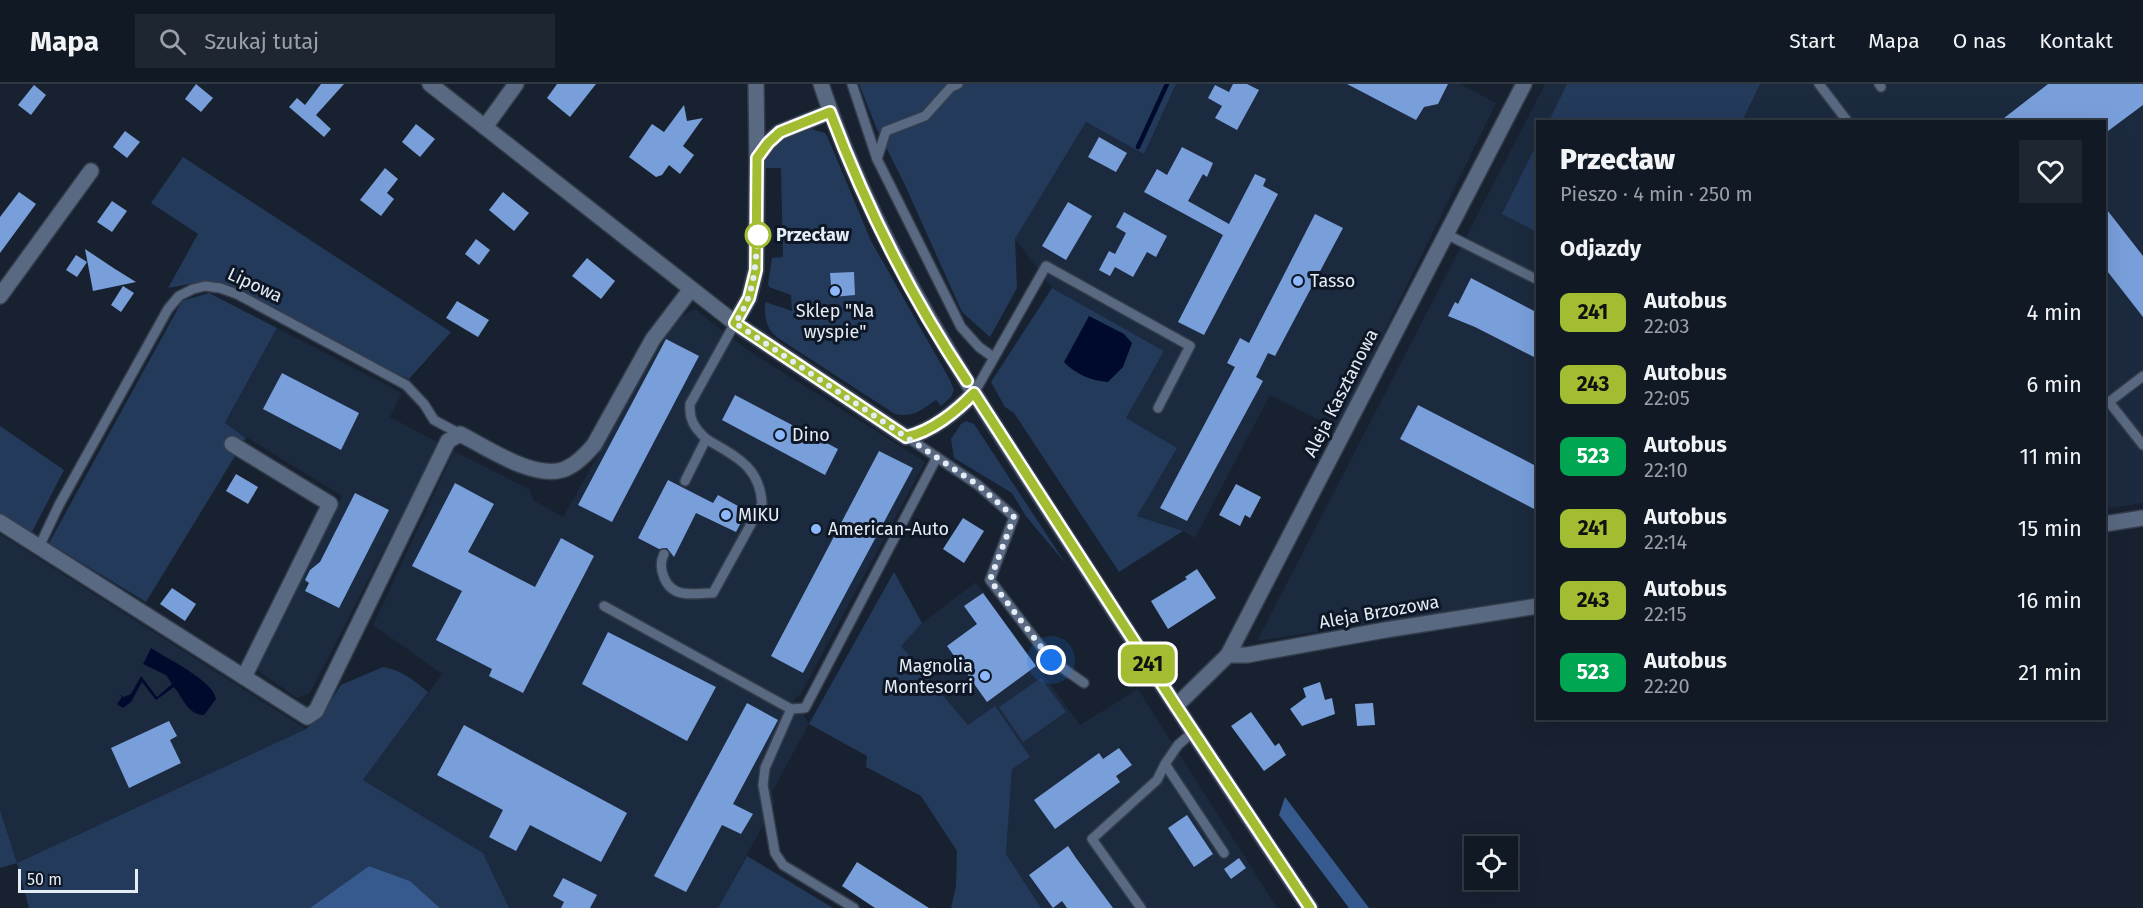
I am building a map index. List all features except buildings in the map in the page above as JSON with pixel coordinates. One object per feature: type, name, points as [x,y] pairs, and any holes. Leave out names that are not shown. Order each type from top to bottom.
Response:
[{"type":"street","points":[[430,84],[735,323],[906,437],[917,435],[936,423],[974,393]]},
{"type":"street","points":[[484,127],[516,84]]},
{"type":"street","points":[[735,323],[749,298],[756,270],[756,84]]},
{"type":"street","points":[[821,84],[858,184],[889,248],[931,324],[1176,706],[1310,908]]},
{"type":"street","name":"Aleja Kasztanowa","points":[[1176,706],[1228,655],[1524,84]]},
{"type":"street","points":[[757,158],[772,137],[790,127],[830,112]]},
{"type":"street","points":[[0,296],[91,171]]},
{"type":"street","name":"Lipowa","points":[[460,434],[520,465],[545,471],[564,470],[594,445],[654,339],[691,289]]},
{"type":"street","points":[[0,522],[307,717],[316,711],[435,465],[448,441],[460,434]]},
{"type":"street","points":[[232,444],[330,504],[244,677]]},
{"type":"street","points":[[2106,524],[2143,518]]},
{"type":"street","name":"Aleja Brzozowa","points":[[1228,655],[1247,655],[1536,606]]},
{"type":"lane","points":[[852,84],[877,159],[962,327],[979,347],[993,357]]},
{"type":"lane","points":[[877,159],[886,131],[925,116],[951,87],[958,84]]},
{"type":"lane","points":[[1819,84],[1846,120]]},
{"type":"lane","points":[[1446,234],[1536,279]]},
{"type":"lane","points":[[974,393],[1046,266],[1190,346],[1158,408]]},
{"type":"lane","name":"Lipowa","points":[[39,547],[59,505],[168,309],[179,297],[193,289],[205,286],[237,294],[406,385],[424,404],[434,420],[460,434]]},
{"type":"lane","points":[[664,554],[660,562],[660,569],[669,585],[680,593],[712,593],[762,504],[761,490],[748,467],[739,458],[706,439],[695,428],[689,417],[690,404],[735,323]]},
{"type":"lane","points":[[2143,376],[2109,402],[2143,445]]},
{"type":"lane","points":[[906,437],[978,485],[1014,517],[990,580],[1051,660],[1084,683]]},
{"type":"lane","points":[[686,481],[706,439]]},
{"type":"lane","points":[[604,606],[790,709],[805,708],[937,457]]},
{"type":"lane","points":[[790,709],[765,768],[763,785],[775,853],[783,865],[854,908]]},
{"type":"lane","points":[[1141,908],[1092,839],[1157,780],[1164,764],[1178,745],[1193,732]]},
{"type":"lane","points":[[1164,764],[1224,853]]},
{"type":"shaded area","points":[[859,84],[1176,84],[1144,154],[1086,122],[1015,239],[1017,288],[990,337],[962,312],[876,127]]},
{"type":"shaded area","points":[[1176,84],[1460,84],[1496,103],[1337,429],[1270,395],[1195,538],[1183,531],[1137,516],[1126,418],[1164,351],[1052,288],[1015,239],[1086,122],[1144,153]]},
{"type":"shaded area","points":[[1545,84],[2143,84],[2143,503],[2106,509],[2106,120],[1536,120],[1536,597],[1257,641]]},
{"type":"shaded area","points":[[1567,84],[1760,84],[1742,120],[1549,120]]},
{"type":"shaded area","points":[[811,129],[825,133],[828,138],[871,241],[950,380],[954,390],[951,397],[941,406],[936,400],[912,414],[895,414],[778,338],[768,326],[765,302],[792,311],[791,295],[769,287],[768,284],[772,258],[783,257],[781,168],[764,168],[765,160],[769,152],[780,141]]},
{"type":"shaded area","points":[[1536,146],[1536,231],[1502,214]]},
{"type":"shaded area","points":[[183,157],[451,332],[409,379],[333,344],[224,284],[205,281],[168,288],[198,234],[151,203]]},
{"type":"shaded area","points":[[1052,288],[1164,351],[1126,418],[1177,448],[1137,516],[1183,531],[1119,572],[1014,413],[1005,407],[991,382]]},
{"type":"shaded area","points":[[209,293],[277,328],[225,423],[246,438],[146,602],[49,543],[182,301]]},
{"type":"shaded area","points":[[695,309],[746,349],[925,462],[800,695],[794,699],[809,724],[772,792],[775,803],[718,908],[509,908],[483,853],[363,780],[442,674],[373,625],[454,451],[529,489],[533,500],[563,517],[667,333],[681,317]]},
{"type":"shaded area","points":[[1089,316],[1124,334],[1132,343],[1123,367],[1108,382],[1084,376],[1064,362]]},
{"type":"shaded area","points":[[277,328],[402,393],[390,417],[439,443],[310,693],[297,698],[257,670],[342,496],[225,424]]},
{"type":"shaded area","points":[[966,421],[974,424],[1066,564],[1025,515],[1012,493],[954,458],[951,439],[961,424]]},
{"type":"shaded area","points":[[0,426],[64,470],[31,534],[0,515]]},
{"type":"shaded area","points":[[0,534],[306,729],[17,863],[0,810]]},
{"type":"shaded area","points":[[894,572],[922,623],[901,646],[968,725],[995,706],[1030,757],[1012,769],[1006,854],[1041,908],[951,908],[956,886],[957,851],[921,796],[866,767],[867,756],[809,724]]},
{"type":"shaded area","points":[[976,582],[1080,725],[1138,689],[1277,908],[1041,908],[1006,854],[1012,769],[1030,756],[968,725],[900,645],[922,623]]},
{"type":"shaded area","points":[[151,648],[199,678],[213,692],[216,699],[204,715],[190,709],[174,687],[156,700],[142,682],[131,702],[123,708],[117,704],[122,697],[119,694],[124,697],[131,694],[141,676],[157,697],[172,684],[166,675],[143,664]]},
{"type":"shaded area","points":[[383,667],[402,673],[428,692],[363,780],[483,853],[509,908],[440,908],[410,881],[369,866],[310,908],[29,908],[17,863],[306,729],[320,717],[341,685]]},
{"type":"shaded area","points":[[1041,678],[1066,712],[1023,742],[999,707]]},
{"type":"shaded area","points":[[1285,797],[1369,908],[1349,908],[1279,815]]},
{"type":"shaded area","points":[[0,810],[17,863],[0,868]]},
{"type":"shaded area","points":[[747,856],[833,908],[718,908]]},
{"type":"shaded area","points":[[369,866],[410,881],[440,908],[310,908]]},
{"type":"waterway","points":[[1138,147],[1167,84]]},
{"type":"bus line","name":"241","points":[[967,381],[911,290],[884,238],[858,184],[830,112],[790,127],[772,137],[757,158],[756,270],[749,298],[735,323],[906,437],[917,435],[936,423],[974,393],[1176,706],[1310,908]]},
{"type":"place","name":"Przecław","points":[[758,235]]},
{"type":"place","name":"Tasso","points":[[1298,281]]},
{"type":"place","name":"Sklep \"Na wyspie\"","points":[[835,291]]},
{"type":"place","name":"Dino","points":[[780,435]]},
{"type":"place","name":"MIKU","points":[[726,515]]},
{"type":"place","name":"American-Auto","points":[[816,529]]},
{"type":"place","name":"Magnolia Montesorri","points":[[985,676]]},
{"type":"route","points":[[758,235],[756,270],[752,289],[735,323],[978,485],[1014,517],[1001,546],[990,580],[1051,660]]}]
